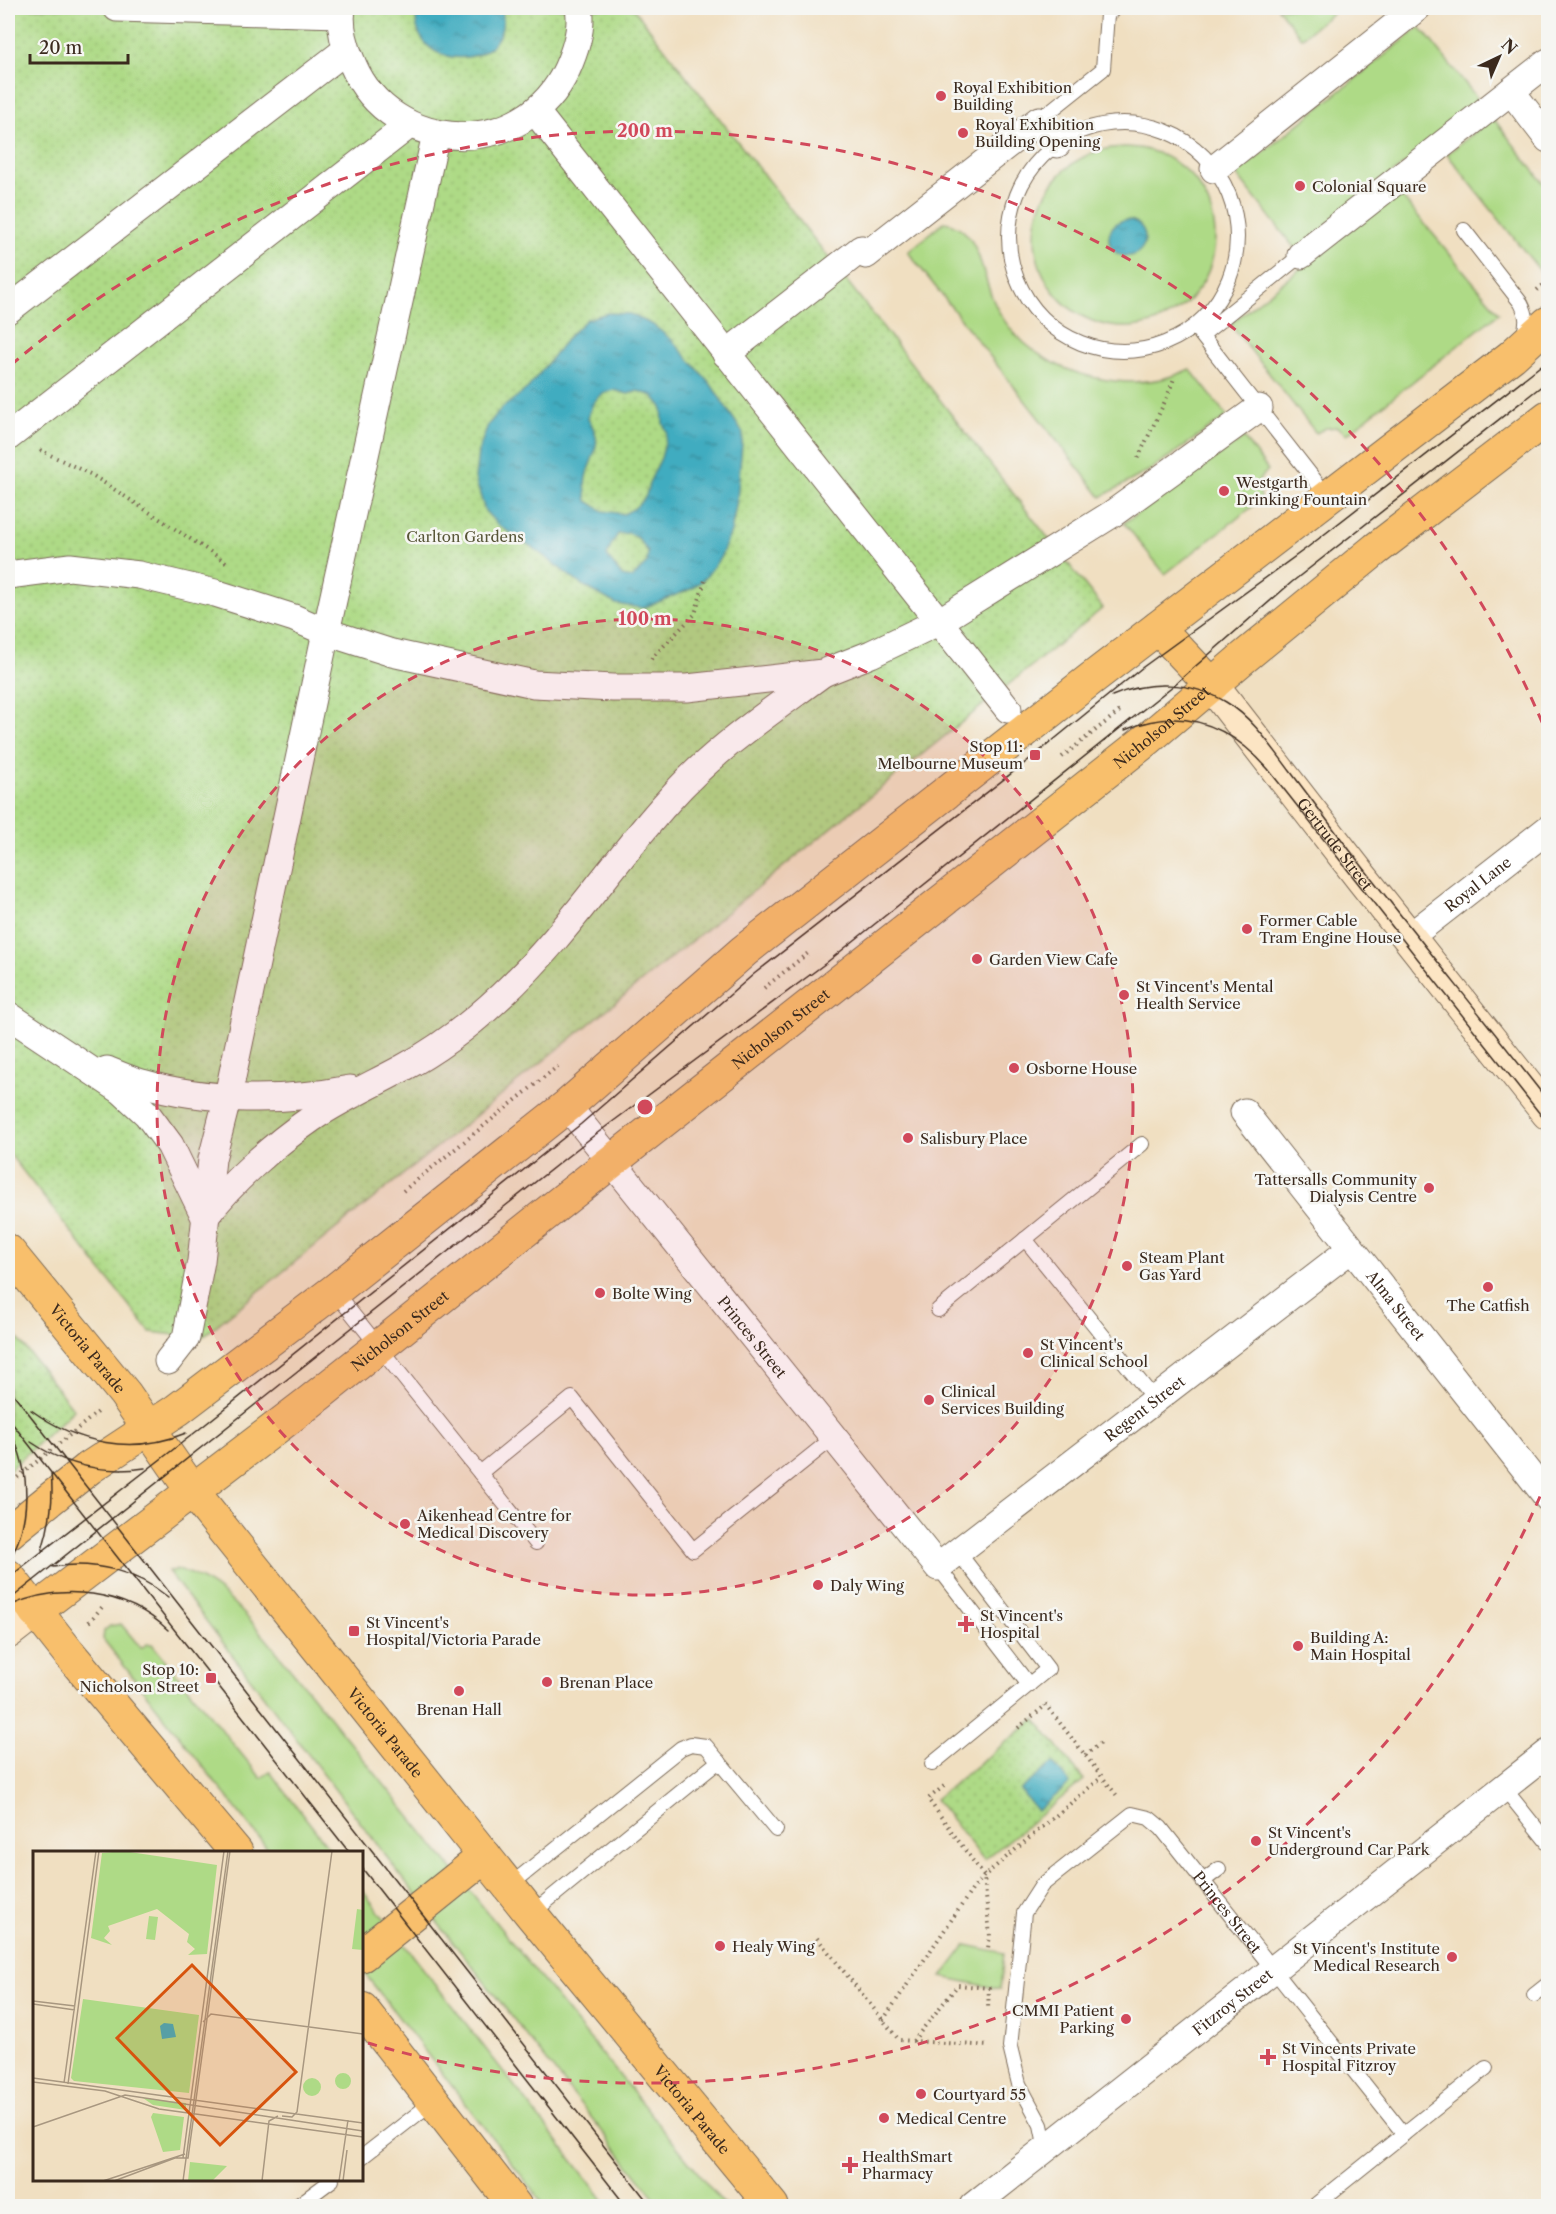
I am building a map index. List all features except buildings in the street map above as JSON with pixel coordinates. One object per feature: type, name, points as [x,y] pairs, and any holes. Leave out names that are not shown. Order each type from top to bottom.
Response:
[{"type":"main road","points":[[8,1533],[89,1468],[195,1398],[334,1291],[567,1106],[744,951],[1512,356],[1548,323]]},
{"type":"main road","name":"Nicholson Street","points":[[35,1611],[307,1404],[1149,738],[1376,549],[1548,417]]},
{"type":"main road","points":[[1158,628],[1212,685]]},
{"type":"main road","name":"Victoria Parade","points":[[8,1251],[125,1394],[151,1428],[193,1492],[531,1914],[772,2206]]},
{"type":"main road","points":[[8,1576],[235,1851]]},
{"type":"main road","points":[[363,1954],[485,1856]]},
{"type":"main road","points":[[363,2010],[515,2206]]},
{"type":"street","points":[[117,8],[342,11],[346,50],[359,81],[381,106],[409,125],[436,134],[470,137],[505,129],[536,111],[561,84],[576,49],[579,8]]},
{"type":"street","points":[[1214,169],[1417,8]]},
{"type":"street","points":[[8,310],[346,50]]},
{"type":"street","points":[[1301,255],[1548,62]]},
{"type":"street","points":[[1511,91],[1548,139]]},
{"type":"street","points":[[536,111],[1008,709]]},
{"type":"street","points":[[726,354],[1039,120],[1057,144]]},
{"type":"street","points":[[8,436],[409,125]]},
{"type":"street","points":[[168,1361],[186,1338],[201,1261],[212,1160],[228,1096],[326,632],[436,134]]},
{"type":"street","points":[[205,1217],[222,1194],[312,1119],[365,1086],[402,1069],[454,1036],[502,996],[554,943],[641,832],[710,757],[823,673],[871,654],[940,621],[1123,506],[1259,408]]},
{"type":"street","points":[[8,575],[70,567],[139,575],[215,593],[392,653],[534,684],[687,688],[823,673]]},
{"type":"street","name":"Gertrude Street","points":[[1212,685],[1408,938],[1548,1113]]},
{"type":"street","name":"Royal Lane","points":[[1408,938],[1548,829]]},
{"type":"street","points":[[8,1015],[122,1091],[147,1114],[170,1145],[205,1217]]},
{"type":"street","points":[[72,1057],[142,1083],[186,1093],[273,1099],[326,1094],[365,1086]]},
{"type":"street","name":"Princes Street","points":[[567,1106],[833,1438],[948,1559]]},
{"type":"street","name":"Alma Street","points":[[1244,1112],[1548,1498]]},
{"type":"street","name":"Regent Street","points":[[948,1559],[1351,1249]]},
{"type":"street","name":"Nicholson Street","points":[[8,1632],[35,1611]]},
{"type":"street","name":"Fitzroy Street","points":[[973,2206],[1548,1753]]},
{"type":"lane","points":[[1039,120],[1103,69],[1107,14],[1116,8]]},
{"type":"lane","points":[[1198,331],[1218,301],[1233,269],[1237,235],[1231,200],[1214,169],[1187,142],[1151,126],[1112,123],[1075,133],[1043,154],[1020,186],[1009,222],[1010,261],[1025,297],[1051,326],[1084,346],[1123,352],[1161,346],[1198,331],[1301,255]]},
{"type":"lane","points":[[1464,230],[1521,303],[1526,313],[1527,325],[1512,356]]},
{"type":"lane","points":[[1198,331],[1328,497]]},
{"type":"lane","points":[[938,1310],[1142,1143]]},
{"type":"lane","points":[[1025,1239],[1155,1400]]},
{"type":"lane","points":[[334,1291],[536,1544]]},
{"type":"lane","points":[[480,1473],[572,1398],[693,1550],[833,1438]]},
{"type":"lane","points":[[932,1764],[1048,1669],[948,1559]]},
{"type":"lane","points":[[948,1559],[1029,1685]]},
{"type":"lane","points":[[509,1886],[681,1748],[691,1744],[706,1746],[776,1830]]},
{"type":"lane","points":[[531,1914],[719,1761]]},
{"type":"lane","points":[[1504,1788],[1548,1843]]},
{"type":"lane","points":[[1046,2149],[1041,2125],[1019,2084],[1010,2047],[1024,1913],[1042,1885],[1132,1814]]},
{"type":"lane","name":"Princes Street","points":[[1132,1814],[1149,1818],[1161,1828],[1404,2134]]},
{"type":"lane","points":[[1203,1881],[1219,1869]]},
{"type":"lane","points":[[1534,1995],[1548,1984]]},
{"type":"lane","points":[[1314,2206],[1486,2068]]},
{"type":"lane","points":[[363,2156],[434,2101]]},
{"type":"lane","points":[[297,2206],[331,2181]]},
{"type":"path","points":[[1123,506],[1132,470],[1167,398],[1175,376]]},
{"type":"path","points":[[8,436],[92,475],[236,568]]},
{"type":"path","points":[[624,688],[695,614],[706,577]]},
{"type":"path","points":[[1062,757],[1121,710]]},
{"type":"path","points":[[764,988],[808,954]]},
{"type":"path","points":[[8,1485],[85,1421],[125,1394]]},
{"type":"path","points":[[89,1622],[104,1605]]},
{"type":"path","points":[[1029,1685],[1132,1814]]},
{"type":"path","points":[[1085,1755],[1104,1741]]},
{"type":"path","points":[[883,2020],[984,1876],[1102,1777]]},
{"type":"path","points":[[927,1799],[984,1876],[990,1936],[988,1948]]},
{"type":"path","points":[[817,1938],[899,2040],[1010,2047]]},
{"type":"path","points":[[913,2041],[958,1985],[989,1989]]},
{"type":"green space","name":"Carlton Gardens","points":[[8,8],[633,8],[1103,608],[201,1338],[150,1332],[8,1152]]},
{"type":"green space","points":[[1278,8],[1339,8],[1301,38]]},
{"type":"green space","points":[[1420,27],[1481,103],[1296,250],[1236,174]]},
{"type":"green space","points":[[1493,118],[1548,189],[1548,274],[1545,277],[1447,154]]},
{"type":"green space","points":[[1125,147],[1143,148],[1160,153],[1189,173],[1209,202],[1214,219],[1214,255],[1209,272],[1189,301],[1160,321],[1143,326],[1125,327],[1107,326],[1090,321],[1061,301],[1041,272],[1036,255],[1035,237],[1036,219],[1041,202],[1061,173],[1090,153],[1107,148]]},
{"type":"green space","points":[[1398,192],[1499,313],[1347,434],[1337,427],[1326,428],[1316,433],[1230,324]]},
{"type":"green space","points":[[944,222],[956,226],[972,242],[978,253],[994,302],[1002,317],[1023,342],[1036,352],[1080,374],[1120,382],[1144,382],[1167,378],[1190,369],[1227,416],[1150,470],[1101,497],[908,252]]},
{"type":"green space","points":[[1244,438],[1268,470],[1259,480],[1261,500],[1165,574],[1124,523]]},
{"type":"green space","points":[[8,1326],[74,1410],[8,1471]]},
{"type":"green space","points":[[178,1570],[192,1574],[217,1589],[259,1630],[725,2206],[661,2206],[415,1894],[168,1571]]},
{"type":"green space","points":[[121,1624],[141,1648],[152,1644],[261,1778],[270,1772],[331,1851],[269,1851],[103,1639],[104,1631],[110,1626]]},
{"type":"green space","points":[[1035,1719],[1084,1780],[984,1860],[935,1799]]},
{"type":"green space","points":[[363,1891],[608,2206],[545,2206],[363,1971]]},
{"type":"green space","points":[[966,1945],[1004,1953],[1000,1989],[942,1977]]},
{"type":"water","points":[[417,8],[502,8],[501,30],[492,45],[477,55],[460,58],[442,54],[427,45],[418,29]]},
{"type":"water","points":[[1127,220],[1140,225],[1145,238],[1140,251],[1127,256],[1114,251],[1109,238],[1114,225]]},
{"type":"water","points":[[608,313],[630,314],[653,325],[672,340],[710,383],[743,433],[737,500],[731,532],[720,558],[706,577],[693,588],[643,608],[616,604],[579,583],[497,524],[485,511],[475,478],[478,452],[488,425],[501,409],[528,388],[569,336],[587,319]],"holes":[[[614,390],[628,394],[638,391],[653,396],[662,407],[663,423],[667,432],[661,458],[649,483],[646,496],[635,508],[624,514],[603,511],[587,501],[585,489],[586,477],[596,448],[596,435],[588,419],[589,413],[600,396]],[[629,533],[638,538],[648,552],[647,563],[632,578],[622,576],[607,556],[618,534]]]},
{"type":"water","points":[[1053,1763],[1070,1784],[1037,1811],[1020,1790]]},
{"type":"tram line","points":[[8,1578],[197,1431],[581,1124],[754,974],[1035,755],[1143,667],[1308,547],[1548,360]]},
{"type":"tram line","points":[[8,1601],[592,1137],[826,963],[1174,685],[1292,582],[1548,381]]},
{"type":"tram line","points":[[1112,696],[1155,685],[1184,687],[1213,695],[1245,716],[1269,742],[1345,844],[1548,1101]]},
{"type":"tram line","points":[[1125,730],[1166,719],[1185,720],[1221,731],[1253,754],[1268,769],[1548,1124]]},
{"type":"tram line","points":[[8,1387],[651,2206]]},
{"type":"tram line","points":[[31,1410],[67,1431],[106,1442],[146,1443],[166,1440],[186,1433]]},
{"type":"tram line","points":[[8,1418],[348,1851]]},
{"type":"tram line","points":[[8,1563],[21,1531],[26,1497],[22,1463],[10,1431]]},
{"type":"tram line","points":[[31,1442],[58,1457],[86,1466],[115,1470],[145,1468]]},
{"type":"tram line","points":[[42,1550],[51,1512],[51,1473]]},
{"type":"tram line","points":[[53,1567],[84,1565],[114,1570],[142,1580],[168,1597]]},
{"type":"tram line","points":[[9,1606],[29,1598],[50,1594],[71,1592],[92,1594],[113,1598],[133,1606],[151,1616],[168,1630]]},
{"type":"tram line","points":[[363,1869],[626,2206]]},
{"type":"place","name":"Royal Exhibition Building","points":[[941,96]]},
{"type":"place","name":"Royal Exhibition Building Opening","points":[[963,133]]},
{"type":"place","name":"Colonial Square","points":[[1300,186]]},
{"type":"place","name":"Westgarth Drinking Fountain","points":[[1224,491]]},
{"type":"place","name":"Stop 11: Melbourne Museum","points":[[1035,755]]},
{"type":"place","name":"Former Cable Tram Engine House","points":[[1247,929]]},
{"type":"place","name":"Garden View Cafe","points":[[977,959]]},
{"type":"place","name":"St Vincent's Mental Health Service","points":[[1124,995]]},
{"type":"place","name":"Osborne House","points":[[1014,1068]]},
{"type":"place","name":"Salisbury Place","points":[[908,1138]]},
{"type":"place","name":"Tattersalls Community Dialysis Centre","points":[[1429,1188]]},
{"type":"place","name":"Steam Plant Gas Yard","points":[[1127,1266]]},
{"type":"place","name":"The Catfish","points":[[1488,1287]]},
{"type":"place","name":"Bolte Wing","points":[[600,1293]]},
{"type":"place","name":"St Vincent's Clinical School","points":[[1028,1353]]},
{"type":"place","name":"Clinical Services Building","points":[[929,1400]]},
{"type":"place","name":"Aikenhead Centre for Medical Discovery","points":[[405,1524]]},
{"type":"place","name":"Daly Wing","points":[[818,1585]]},
{"type":"place","name":"St Vincent's Hospital","points":[[966,1624]]},
{"type":"place","name":"St Vincent's Hospital/Victoria Parade","points":[[354,1631]]},
{"type":"place","name":"Building A: Main Hospital","points":[[1298,1646]]},
{"type":"place","name":"Stop 10: Nicholson Street","points":[[211,1678]]},
{"type":"place","name":"Brenan Place","points":[[547,1682]]},
{"type":"place","name":"Brenan Hall","points":[[459,1691]]},
{"type":"place","name":"St Vincent's Underground Car Park","points":[[1256,1841]]},
{"type":"place","name":"Healy Wing","points":[[720,1946]]},
{"type":"place","name":"St Vincent's Institute Medical Research","points":[[1452,1957]]},
{"type":"place","name":"CMMI Patient Parking","points":[[1126,2019]]},
{"type":"place","name":"St Vincents Private Hospital Fitzroy","points":[[1268,2057]]},
{"type":"place","name":"Courtyard 55","points":[[921,2094]]},
{"type":"place","name":"Medical Centre","points":[[884,2118]]},
{"type":"place","name":"HealthSmart Pharmacy","points":[[850,2165]]}]
